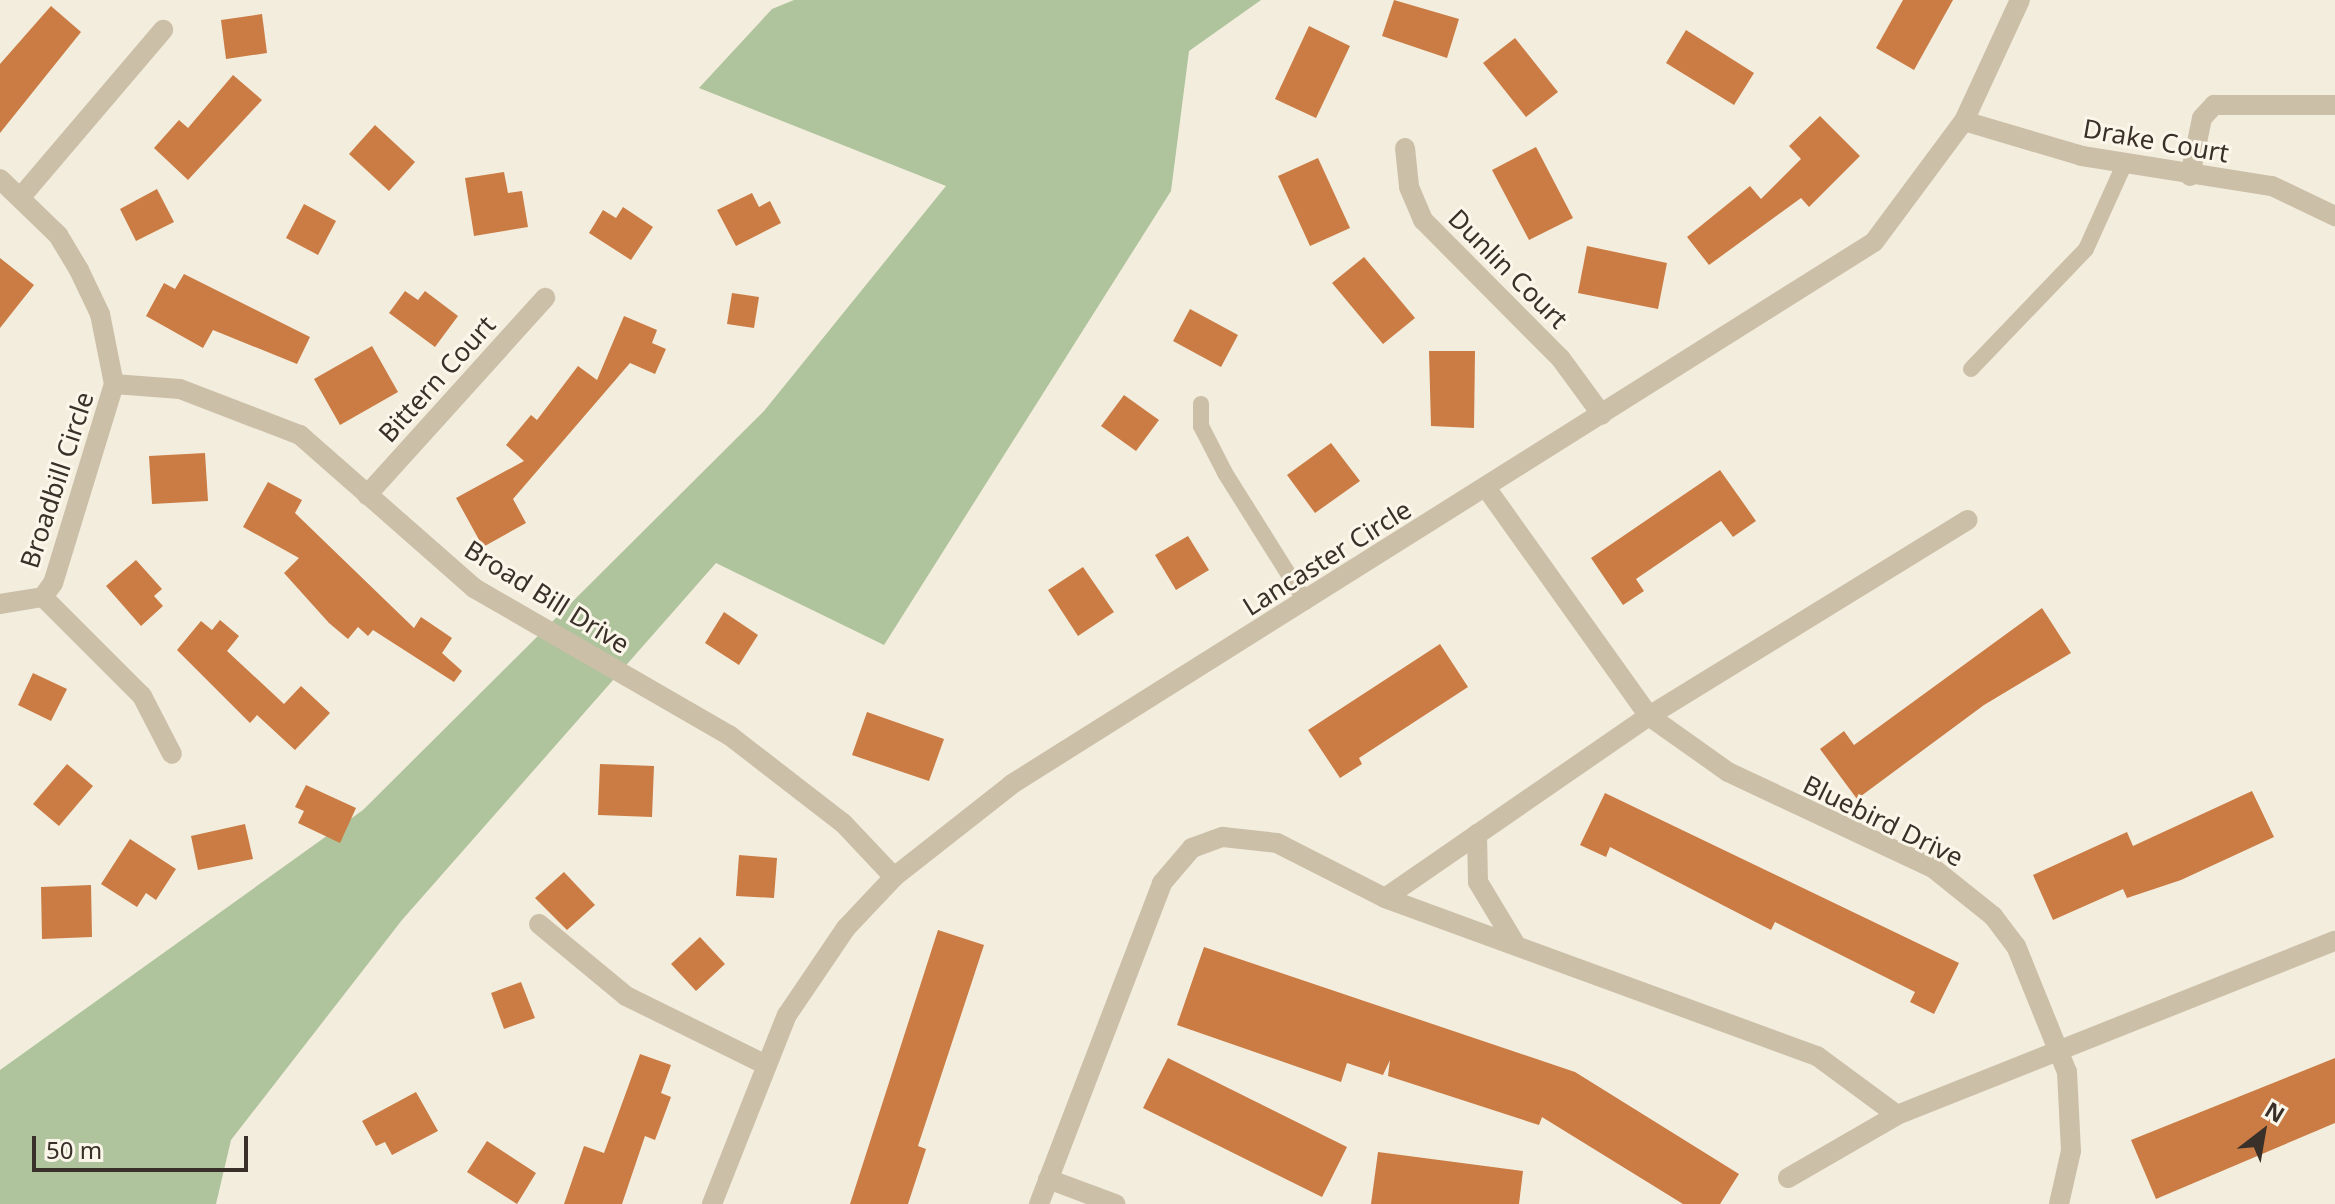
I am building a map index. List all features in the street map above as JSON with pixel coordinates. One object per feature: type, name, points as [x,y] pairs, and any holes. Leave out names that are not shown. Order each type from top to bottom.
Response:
[{"type":"street","name":"Lancaster Circle","points":[[712,1204],[764,1064],[812,974],[894,877],[1012,784],[1487,489],[1874,242],[1964,121],[2020,0]]},
{"type":"street","points":[[20,198],[163,30]]},
{"type":"street","points":[[2190,176],[2202,118],[2214,105],[2335,105]]},
{"type":"street","name":"Drake Court","points":[[1964,121],[2124,165],[2272,186],[2335,216]]},
{"type":"street","name":"Dunlin Court","points":[[1405,148],[1409,187],[1423,220],[1561,359],[1602,415]]},
{"type":"street","name":"Broadbill Circle","points":[[0,179],[58,235],[79,270],[100,314],[114,384],[61,569],[43,597],[0,604]]},
{"type":"street","name":"Bittern Court","points":[[367,495],[545,298]]},
{"type":"street","name":"Broad Bill Drive","points":[[114,384],[180,389],[263,415],[300,435],[474,588],[729,735],[843,823],[894,877]]},
{"type":"street","name":"Bluebird Drive","points":[[1487,489],[1649,716],[1728,772],[1968,892],[2016,946],[2060,1048],[2071,1151],[2059,1204]]},
{"type":"street","points":[[1385,898],[1649,716],[1968,520]]},
{"type":"street","points":[[43,597],[142,696],[172,754]]},
{"type":"street","points":[[1477,834],[1478,882],[1514,942]]},
{"type":"street","points":[[1039,1204],[1162,883],[1192,848],[1223,837],[1277,843],[1385,898],[1514,942],[1817,1056],[1897,1115]]},
{"type":"street","points":[[539,924],[626,996],[764,1064]]},
{"type":"street","points":[[1788,1178],[1897,1115],[2335,941]]},
{"type":"street","points":[[1048,1179],[1115,1204]]},
{"type":"lane","points":[[1971,369],[2086,249],[2124,165]]},
{"type":"lane","points":[[1201,404],[1201,426],[1225,473],[1306,602]]},
{"type":"green space","points":[[794,0],[1261,0],[1189,51],[1171,191],[884,645],[716,563],[402,920],[231,1140],[216,1204],[0,1204],[0,1070],[363,810],[764,411],[946,186],[699,88],[772,9]]},
{"type":"building","points":[[1394,0],[1459,19],[1447,58],[1382,36]]},
{"type":"building","points":[[1903,0],[1953,0],[1914,70],[1876,48]]},
{"type":"building","points":[[51,6],[81,32],[0,133],[0,64]]},
{"type":"building","points":[[262,14],[267,53],[226,59],[221,20]]},
{"type":"building","points":[[1309,26],[1350,46],[1316,118],[1275,99]]},
{"type":"building","points":[[1686,30],[1754,73],[1734,105],[1666,63]]},
{"type":"building","points":[[1515,38],[1558,92],[1526,117],[1483,63]]},
{"type":"building","points":[[233,75],[262,100],[188,180],[154,148],[179,120],[188,128]]},
{"type":"building","points":[[1820,116],[1860,156],[1809,207],[1801,198],[1709,265],[1687,237],[1750,186],[1761,199],[1801,159],[1789,146]]},
{"type":"building","points":[[375,125],[415,162],[389,191],[349,154]]},
{"type":"building","points":[[1536,147],[1573,218],[1529,240],[1492,170]]},
{"type":"building","points":[[1318,158],[1350,228],[1310,246],[1278,176]]},
{"type":"building","points":[[504,172],[508,193],[522,191],[528,227],[474,236],[465,178]]},
{"type":"building","points":[[157,189],[174,222],[136,241],[120,209]]},
{"type":"building","points":[[752,193],[759,207],[770,201],[781,223],[736,246],[717,210]]},
{"type":"building","points":[[304,204],[336,221],[318,255],[286,238]]},
{"type":"building","points":[[623,207],[653,227],[631,260],[589,233],[603,210],[616,218]]},
{"type":"building","points":[[1587,246],[1667,263],[1658,309],[1578,293]]},
{"type":"building","points":[[1364,257],[1415,318],[1383,344],[1332,283]]},
{"type":"building","points":[[0,258],[34,285],[0,328]]},
{"type":"building","points":[[184,274],[310,337],[297,364],[213,330],[203,348],[146,316],[164,283],[175,289]]},
{"type":"building","points":[[405,291],[418,300],[425,291],[458,316],[435,347],[389,313]]},
{"type":"building","points":[[732,293],[759,297],[754,328],[727,324]]},
{"type":"building","points":[[1190,309],[1238,335],[1221,367],[1173,341]]},
{"type":"building","points":[[624,316],[657,330],[652,343],[666,349],[655,374],[630,363],[513,499],[526,523],[483,547],[456,498],[524,461],[506,445],[531,415],[537,420],[578,366],[597,380]]},
{"type":"building","points":[[372,346],[398,392],[340,425],[314,379]]},
{"type":"building","points":[[1429,351],[1475,351],[1474,428],[1431,426]]},
{"type":"building","points":[[1124,395],[1159,420],[1136,451],[1101,426]]},
{"type":"building","points":[[1331,443],[1360,481],[1315,513],[1287,475]]},
{"type":"building","points":[[205,453],[208,501],[152,504],[149,456]]},
{"type":"building","points":[[1720,470],[1756,521],[1733,537],[1721,521],[1636,579],[1644,591],[1623,605],[1591,558]]},
{"type":"building","points":[[268,482],[302,500],[295,513],[414,628],[421,617],[452,638],[442,653],[462,671],[454,682],[373,630],[368,636],[358,627],[348,639],[329,623],[284,573],[299,558],[243,527]]},
{"type":"building","points":[[1188,536],[1209,570],[1176,590],[1155,555]]},
{"type":"building","points":[[136,560],[162,589],[154,596],[163,606],[141,626],[106,586]]},
{"type":"building","points":[[1083,567],[1114,612],[1078,636],[1048,590]]},
{"type":"building","points":[[2042,608],[2071,653],[1984,705],[1857,799],[1820,749],[1844,731],[1854,745]]},
{"type":"building","points":[[724,612],[758,635],[739,665],[705,643]]},
{"type":"building","points":[[220,620],[239,636],[227,651],[284,704],[301,686],[330,713],[295,750],[257,715],[250,723],[177,650],[201,621],[212,630]]},
{"type":"building","points":[[1440,644],[1468,687],[1359,758],[1362,764],[1340,778],[1308,730]]},
{"type":"building","points":[[33,673],[67,689],[51,721],[18,705]]},
{"type":"building","points":[[867,712],[944,739],[929,781],[852,755]]},
{"type":"building","points":[[67,764],[93,786],[59,826],[33,804]]},
{"type":"building","points":[[600,764],[654,766],[652,817],[598,815]]},
{"type":"building","points":[[306,785],[356,808],[340,843],[298,823],[304,811],[295,807]]},
{"type":"building","points":[[2252,791],[2274,837],[2181,880],[2127,898],[2123,889],[2053,920],[2033,875],[2127,832],[2133,846]]},
{"type":"building","points":[[1605,793],[1959,963],[1934,1014],[1910,1002],[1915,992],[1775,922],[1771,930],[1610,847],[1606,857],[1580,845]]},
{"type":"building","points":[[245,824],[253,859],[198,870],[191,836]]},
{"type":"building","points":[[130,839],[176,869],[156,900],[146,893],[137,907],[101,884]]},
{"type":"building","points":[[739,855],[777,858],[774,898],[736,896]]},
{"type":"building","points":[[564,872],[595,905],[567,930],[535,898]]},
{"type":"building","points":[[91,885],[92,937],[42,939],[41,887]]},
{"type":"building","points":[[938,930],[984,945],[918,1146],[926,1149],[908,1204],[850,1204]]},
{"type":"building","points":[[700,937],[725,964],[696,991],[671,964]]},
{"type":"building","points":[[1204,947],[1575,1072],[1739,1174],[1720,1204],[1683,1204],[1542,1117],[1539,1125],[1388,1076],[1390,1060],[1383,1075],[1347,1063],[1341,1082],[1177,1025]]},
{"type":"building","points":[[521,982],[535,1018],[504,1029],[491,993]]},
{"type":"building","points":[[640,1054],[671,1065],[661,1093],[671,1097],[655,1140],[645,1136],[622,1204],[564,1204],[584,1146],[604,1153]]},
{"type":"building","points":[[1168,1058],[1347,1147],[1322,1197],[1143,1108]]},
{"type":"building","points":[[2335,1058],[2335,1123],[2156,1199],[2131,1140]]},
{"type":"building","points":[[416,1092],[438,1131],[392,1155],[385,1142],[376,1146],[362,1121]]},
{"type":"building","points":[[487,1141],[536,1173],[517,1204],[467,1172]]},
{"type":"building","points":[[1378,1152],[1523,1171],[1519,1204],[1371,1204]]}]
